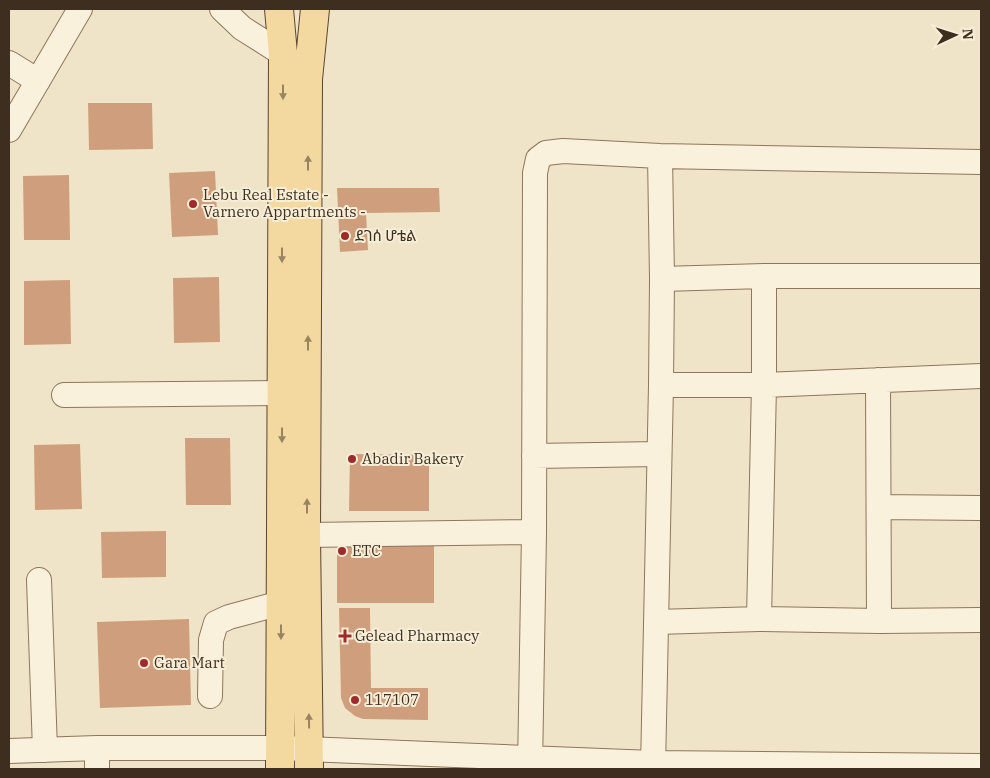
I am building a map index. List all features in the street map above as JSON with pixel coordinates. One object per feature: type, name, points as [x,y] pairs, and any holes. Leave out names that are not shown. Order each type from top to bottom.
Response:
[{"type":"main road","points":[[279,9],[283,54],[280,759]]},
{"type":"main road","points":[[309,759],[306,535],[308,79],[315,9]]},
{"type":"street","points":[[9,130],[80,9]]},
{"type":"street","points":[[222,9],[242,28],[283,54]]},
{"type":"street","points":[[9,63],[38,81]]},
{"type":"street","points":[[529,763],[534,532],[534,173],[538,159],[546,153],[563,151],[660,156],[981,162]]},
{"type":"street","points":[[653,766],[661,385],[660,156]]},
{"type":"street","points":[[662,279],[764,276],[981,276]]},
{"type":"street","points":[[759,619],[764,385],[764,276]]},
{"type":"street","points":[[661,385],[764,385],[981,376]]},
{"type":"street","points":[[878,380],[879,621]]},
{"type":"street","points":[[64,395],[282,393]]},
{"type":"street","points":[[534,456],[659,454]]},
{"type":"street","points":[[879,508],[981,508]]},
{"type":"street","points":[[306,535],[534,532]]},
{"type":"street","points":[[39,580],[45,750]]},
{"type":"street","points":[[210,696],[211,640],[216,623],[229,617],[281,603]]},
{"type":"street","points":[[656,622],[759,619],[981,620]]},
{"type":"street","points":[[9,751],[45,750],[97,759],[309,759],[653,766],[944,768],[981,766]]},
{"type":"building","points":[[88,103],[152,103],[153,149],[89,150]]},
{"type":"building","name":"Lebu Real Estate - Varnero Appartments -","points":[[215,171],[218,235],[172,237],[169,173]]},
{"type":"building","points":[[69,175],[70,240],[24,240],[23,176]]},
{"type":"building","points":[[337,188],[439,188],[440,212],[366,213],[368,250],[340,252]]},
{"type":"building","points":[[219,277],[220,342],[174,343],[173,278]]},
{"type":"building","points":[[70,280],[71,344],[24,345],[24,281]]},
{"type":"building","points":[[185,438],[230,438],[231,505],[186,505]]},
{"type":"building","points":[[80,444],[82,509],[35,510],[34,445]]},
{"type":"building","points":[[350,454],[429,455],[429,511],[349,511]]},
{"type":"building","points":[[166,531],[166,577],[102,578],[101,532]]},
{"type":"building","points":[[434,538],[434,603],[337,603],[337,539]]},
{"type":"building","points":[[339,608],[370,608],[371,688],[428,688],[428,720],[363,719],[355,716],[345,708],[341,698]]},
{"type":"building","name":"Gara Mart","points":[[189,619],[191,705],[100,708],[97,622]]},
{"type":"place","name":"Lebu Real Estate - Varnero Appartments -","points":[[193,204]]},
{"type":"place","name":"ደገሰ ሆቴል","points":[[345,236]]},
{"type":"place","name":"Abadir Bakery","points":[[352,459]]},
{"type":"place","name":"ETC","points":[[342,551]]},
{"type":"place","name":"Gelead Pharmacy","points":[[345,636]]},
{"type":"place","name":"Gara Mart","points":[[144,663]]},
{"type":"place","name":"117107","points":[[355,700]]}]
